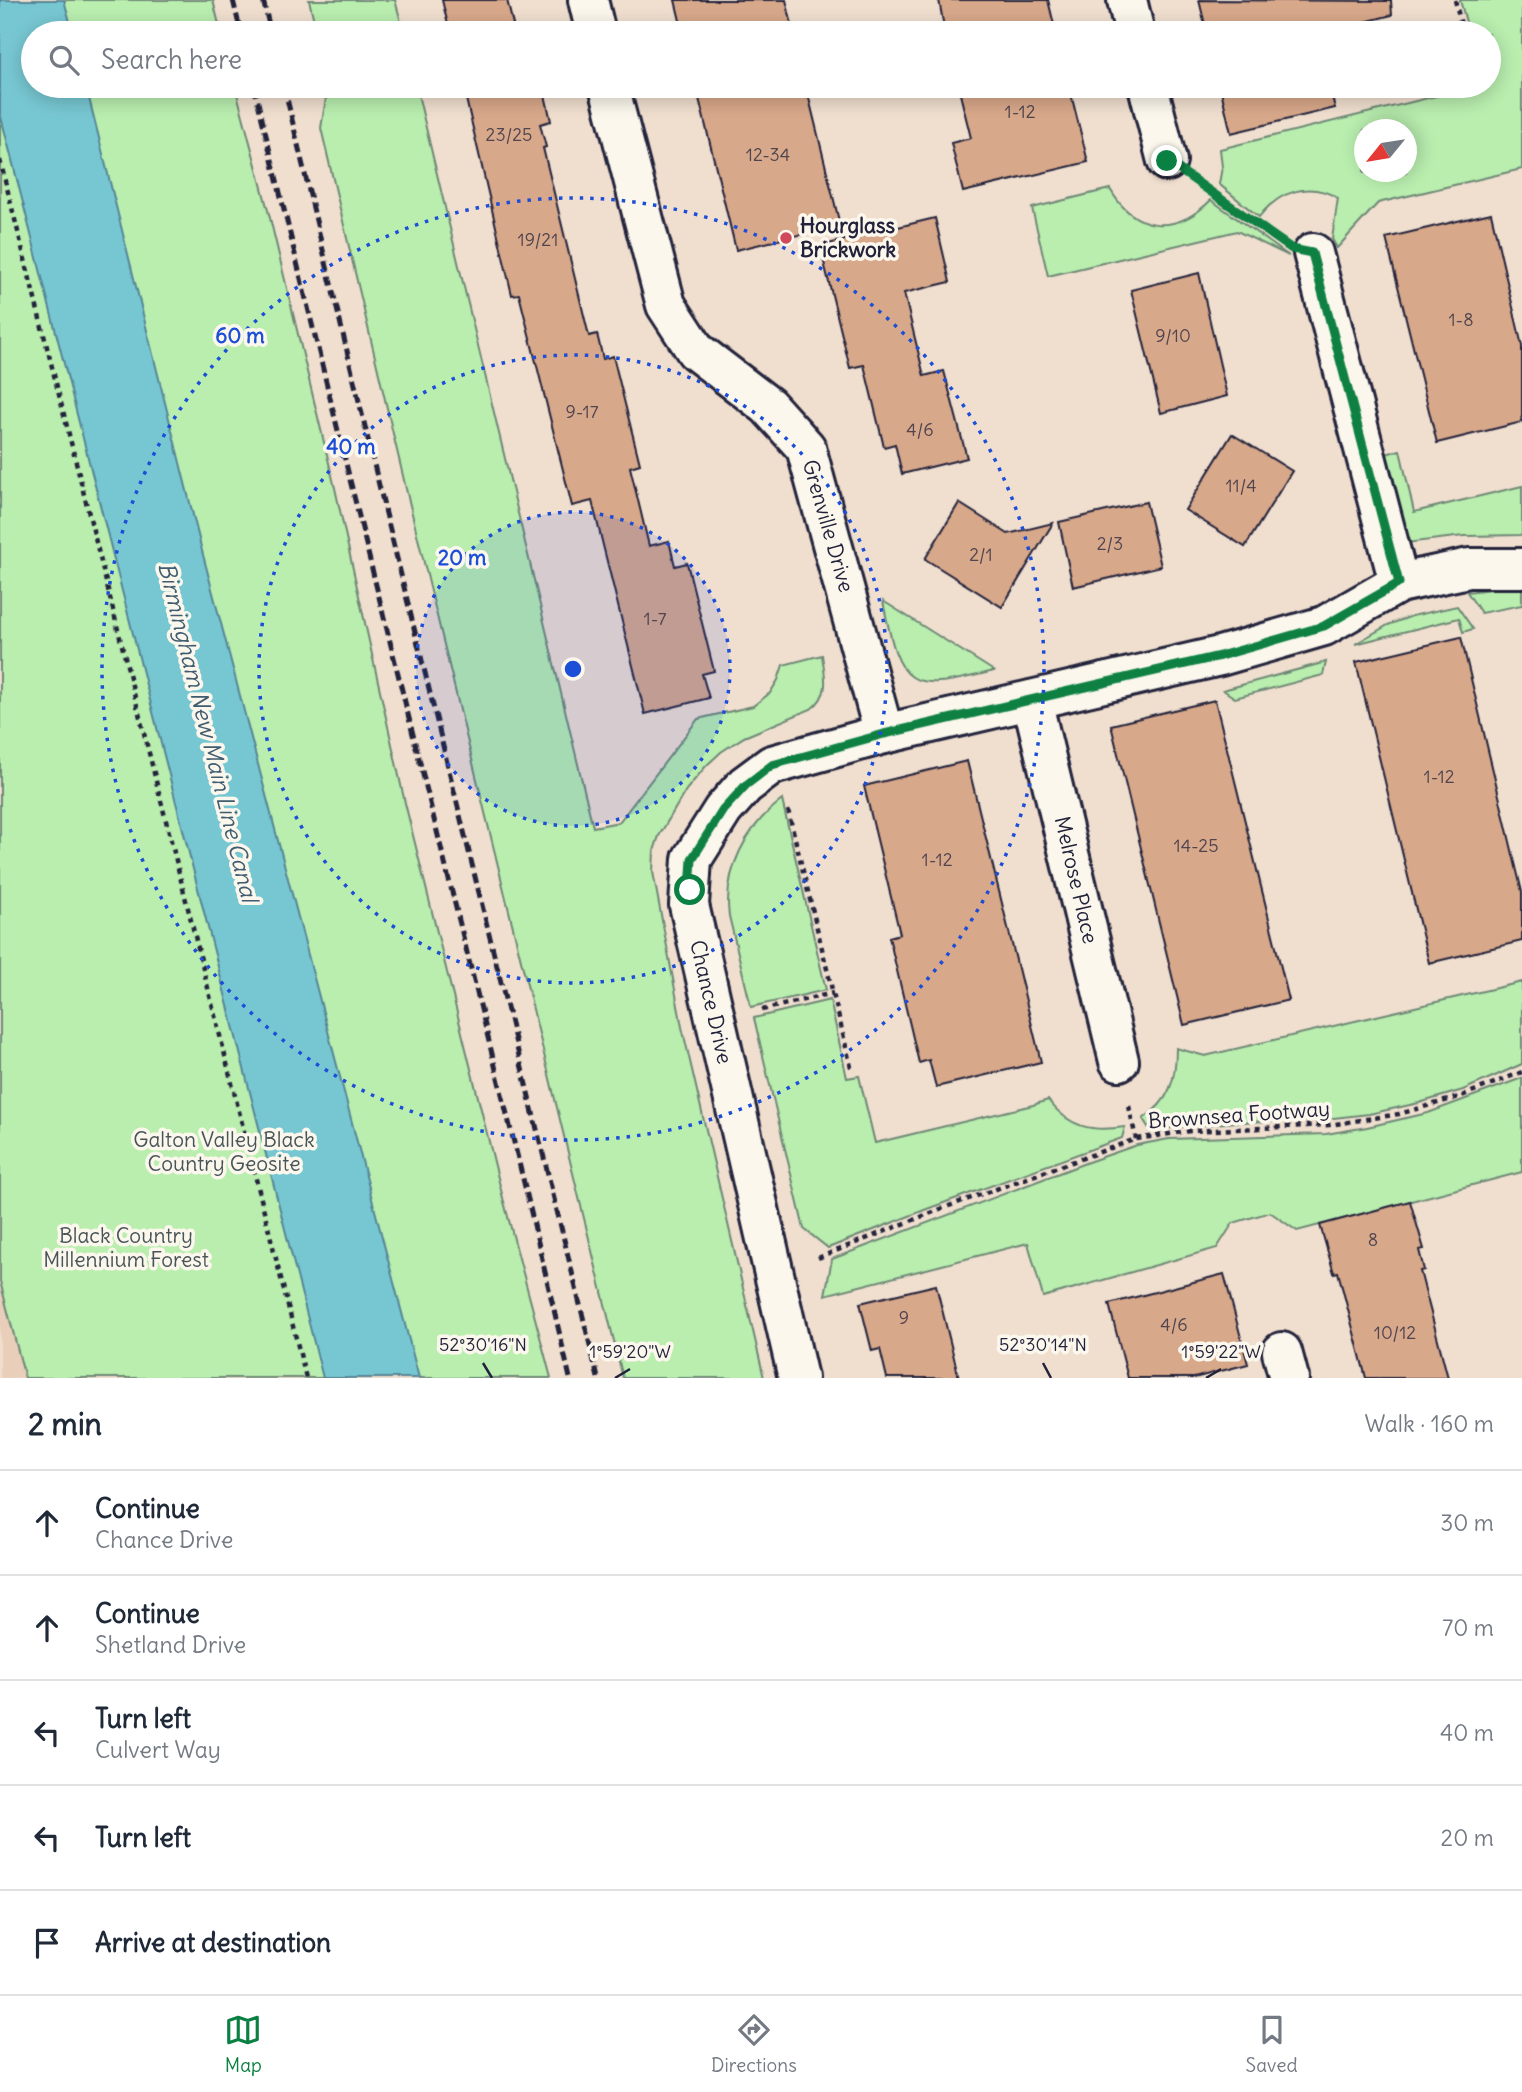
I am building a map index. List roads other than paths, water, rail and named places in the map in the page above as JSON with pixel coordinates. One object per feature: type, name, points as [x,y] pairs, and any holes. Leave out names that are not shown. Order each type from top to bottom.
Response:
[{"type":"street","points":[[588,0],[593,21]]},
{"type":"street","points":[[1127,0],[1132,21]]},
{"type":"street","name":"Grenville Drive","points":[[612,98],[666,305],[696,351],[768,406],[806,448],[884,734]]},
{"type":"street","points":[[1151,98],[1167,161]]},
{"type":"street","points":[[1312,253],[1399,583]]},
{"type":"street","name":"Chance Drive","points":[[798,1378],[689,905],[692,859],[723,810],[746,785],[772,765],[884,734],[1220,656],[1324,626],[1399,583],[1469,568],[1522,568]]},
{"type":"street","name":"Melrose Place","points":[[1032,700],[1119,1061]]},
{"type":"water","name":"Birmingham New Main Line Canal","points":[[0,0],[64,0],[70,21],[21,21],[21,98],[89,98],[202,551],[419,1378],[323,1378],[0,113]]},
{"type":"railway","points":[[233,0],[238,21]]},
{"type":"railway","points":[[263,0],[268,21]]},
{"type":"railway","points":[[257,98],[570,1378]]},
{"type":"railway","points":[[287,98],[598,1378]]},
{"type":"place","name":"Hourglass Brickwork","points":[[786,238]]},
{"type":"park label","name":"Galton Valley Black Country Geosite","points":[[224,1152]]},
{"type":"park label","name":"Black Country Millennium Forest","points":[[126,1248]]}]
